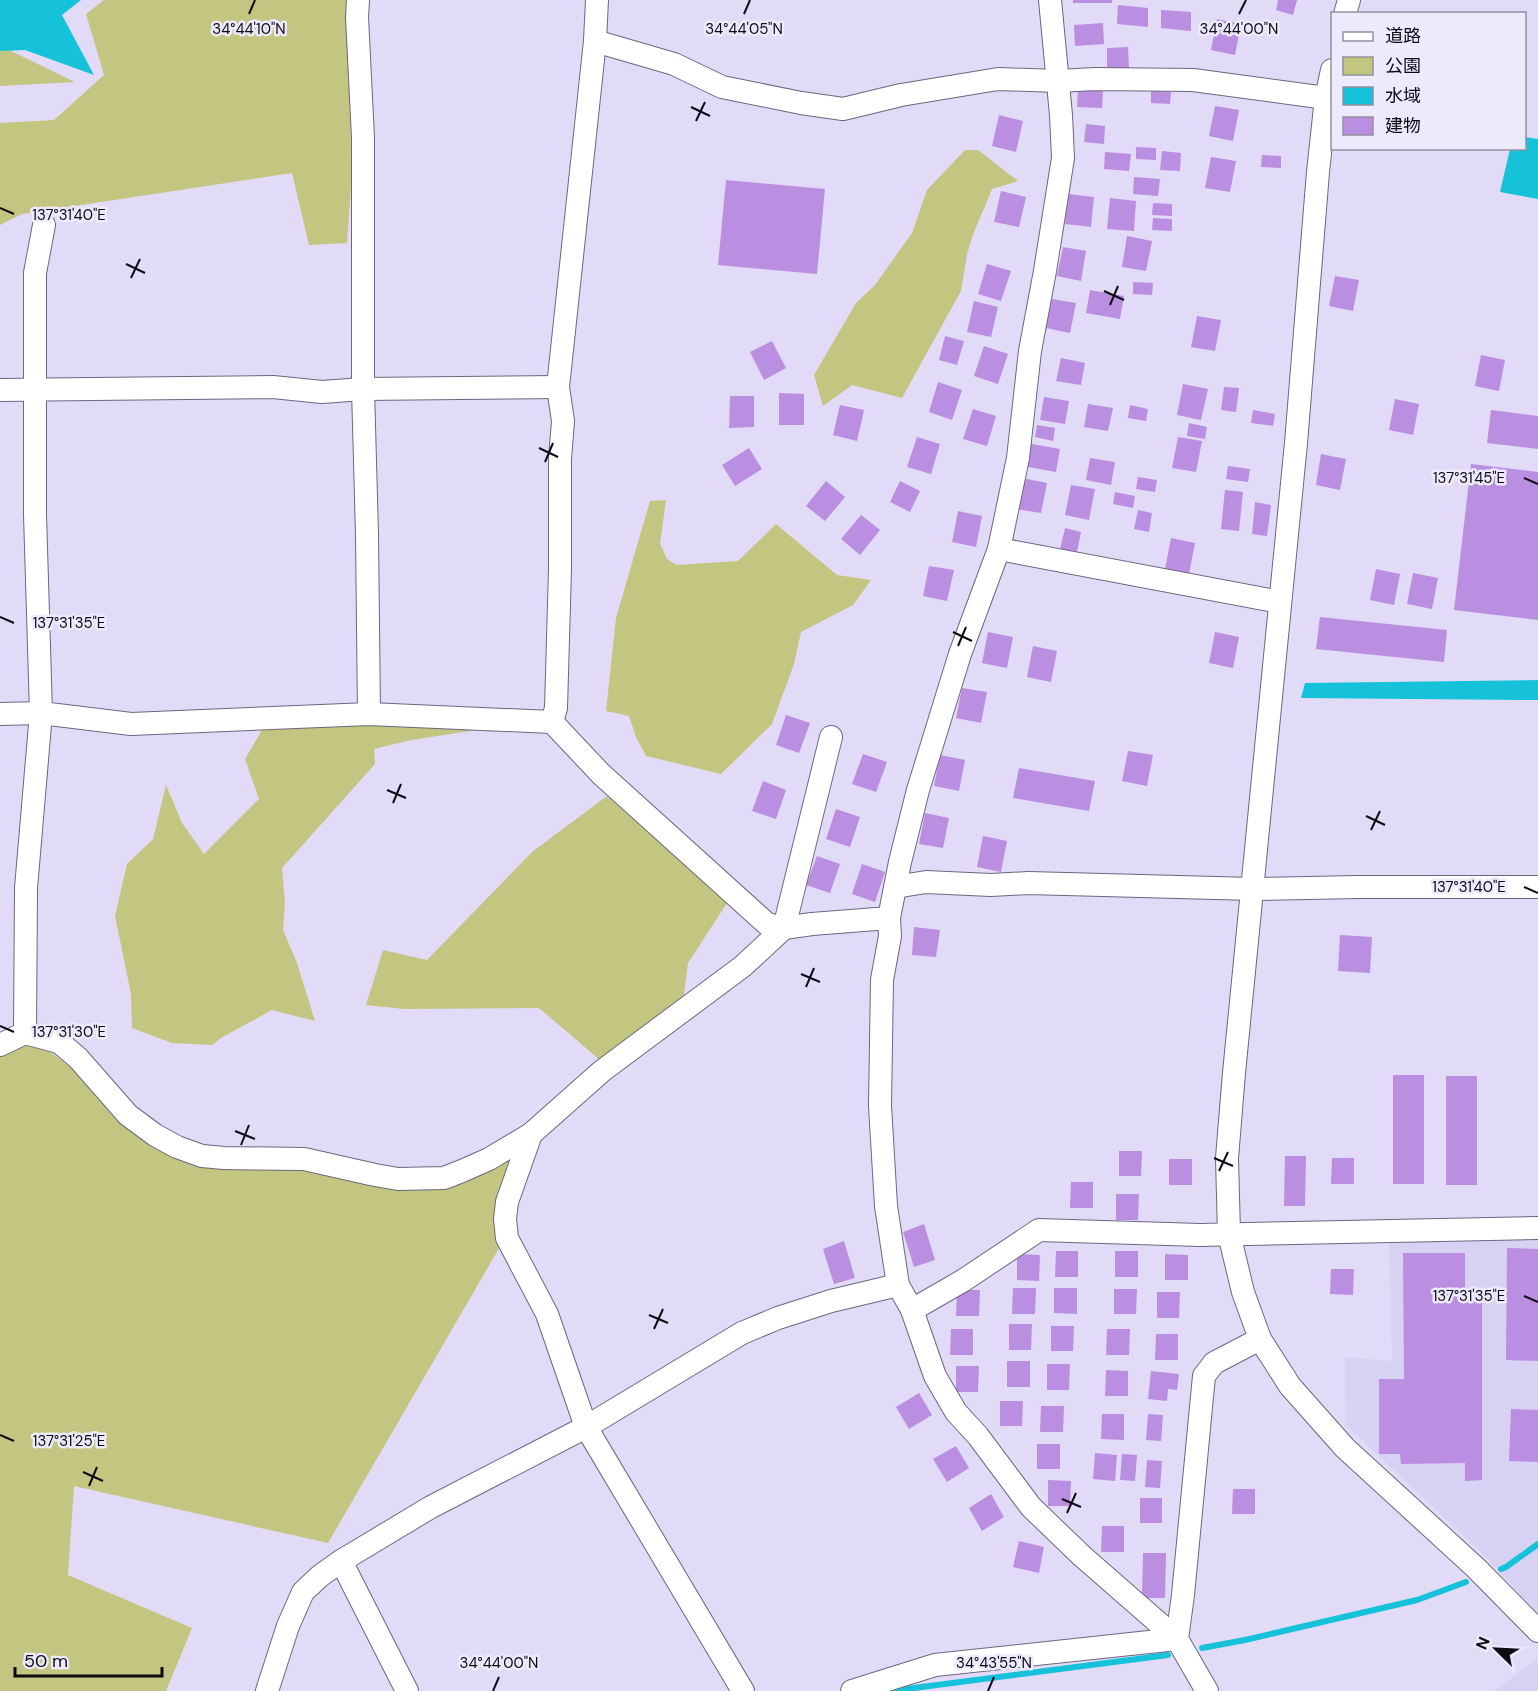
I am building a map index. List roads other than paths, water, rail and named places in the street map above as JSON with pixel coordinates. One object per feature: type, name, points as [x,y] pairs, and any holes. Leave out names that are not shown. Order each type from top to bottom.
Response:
[{"type":"street","points":[[358,0],[363,138],[363,389],[369,714]]},
{"type":"street","points":[[552,722],[556,708],[561,569],[560,459],[563,421],[558,387],[595,41],[597,0]]},
{"type":"street","points":[[1050,0],[1063,158],[1030,351],[1018,458],[999,549],[960,654],[918,790],[889,918],[890,936],[882,980],[880,1106],[886,1206],[898,1285],[912,1310],[934,1376],[956,1412],[978,1436],[1031,1507],[1082,1556],[1177,1639],[1207,1691]]},
{"type":"street","points":[[595,41],[674,64],[722,87],[843,109],[901,95],[998,79],[1194,80],[1326,98]]},
{"type":"street","points":[[1331,75],[1326,98],[1318,172],[1296,443],[1234,1073],[1228,1148],[1229,1234],[1243,1292],[1260,1339],[1290,1386],[1345,1448],[1476,1568],[1538,1631]]},
{"type":"street","points":[[25,1033],[26,888],[41,713],[35,514],[35,273],[44,225]]},
{"type":"street","points":[[0,390],[273,387],[322,392],[363,389],[558,387]]},
{"type":"street","points":[[999,549],[1280,602]]},
{"type":"street","points":[[0,714],[41,713],[131,724],[369,714],[552,722],[601,774],[767,924],[784,928],[889,918]]},
{"type":"street","points":[[0,1045],[25,1033],[59,1042],[78,1058],[128,1115],[155,1135],[202,1156],[304,1160],[398,1179],[444,1178],[489,1159],[531,1134],[602,1071],[743,966],[784,928],[831,736]]},
{"type":"street","points":[[895,887],[926,882],[1253,889],[1538,887]]},
{"type":"street","points":[[531,1134],[507,1202],[505,1219],[507,1238],[547,1314],[586,1427],[743,1691]]},
{"type":"street","points":[[912,1310],[964,1280],[1039,1230],[1200,1235],[1538,1228]]},
{"type":"street","points":[[267,1691],[288,1626],[303,1592],[341,1561],[431,1507],[586,1427],[742,1333],[778,1318],[831,1301],[898,1285]]},
{"type":"street","points":[[1177,1639],[1204,1376],[1214,1363],[1260,1339]]},
{"type":"street","points":[[341,1561],[407,1691]]},
{"type":"street","points":[[852,1691],[935,1665],[1177,1639]]},
{"type":"water","points":[[0,0],[81,0],[62,15],[94,75],[25,50],[0,51]]},
{"type":"water","points":[[1526,137],[1538,139],[1538,199],[1500,192],[1510,150],[1526,150]]},
{"type":"water","points":[[1538,680],[1538,700],[1301,698],[1305,683]]},
{"type":"waterway","points":[[1501,1569],[1538,1544]]},
{"type":"waterway","points":[[1202,1648],[1417,1600],[1466,1582]]},
{"type":"waterway","points":[[891,1691],[1168,1655]]}]
